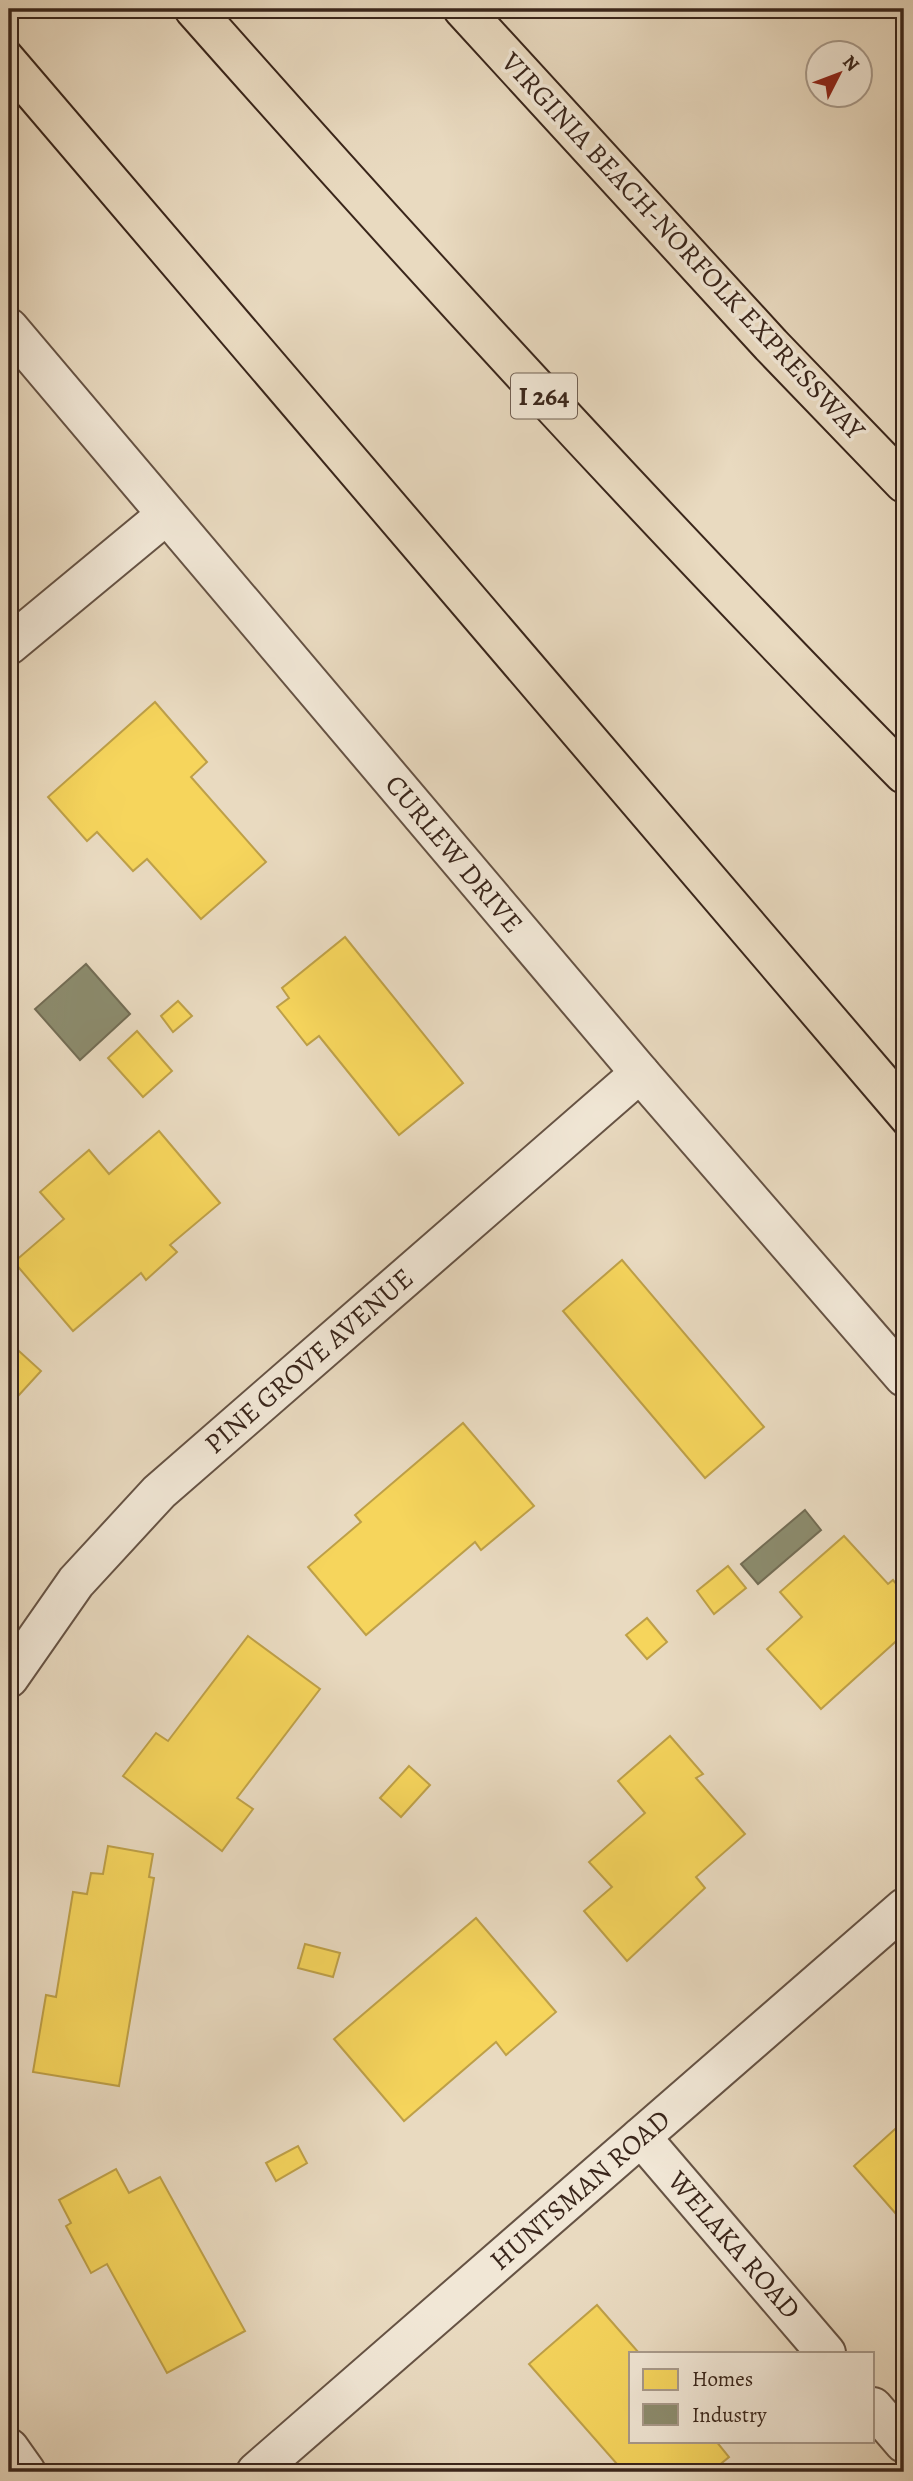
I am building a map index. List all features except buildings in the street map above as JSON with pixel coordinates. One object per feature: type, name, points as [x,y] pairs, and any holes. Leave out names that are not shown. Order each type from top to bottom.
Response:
[{"type":"highway","name":"I 264","points":[[194,9],[418,262],[779,647],[904,774]]},
{"type":"highway","name":"VIRGINIA BEACH-NORFOLK EXPRESSWAY","points":[[463,9],[771,345],[904,483]]},
{"type":"street","name":"CURLEW DRIVE","points":[[9,328],[640,1073],[904,1377]]},
{"type":"street","points":[[9,645],[166,515]]},
{"type":"street","name":"PINE GROVE AVENUE","points":[[9,1678],[76,1582],[159,1492],[640,1073]]},
{"type":"street","name":"HUNTSMAN ROAD","points":[[256,2472],[904,1908]]},
{"type":"street","name":"WELAKA ROAD","points":[[641,2137],[826,2352]]},
{"type":"street","points":[[874,2408],[904,2443]]},
{"type":"street","points":[[9,2448],[26,2472]]},
{"type":"tram line","points":[[9,33],[904,1078]]},
{"type":"tram line","points":[[9,94],[904,1142]]}]
